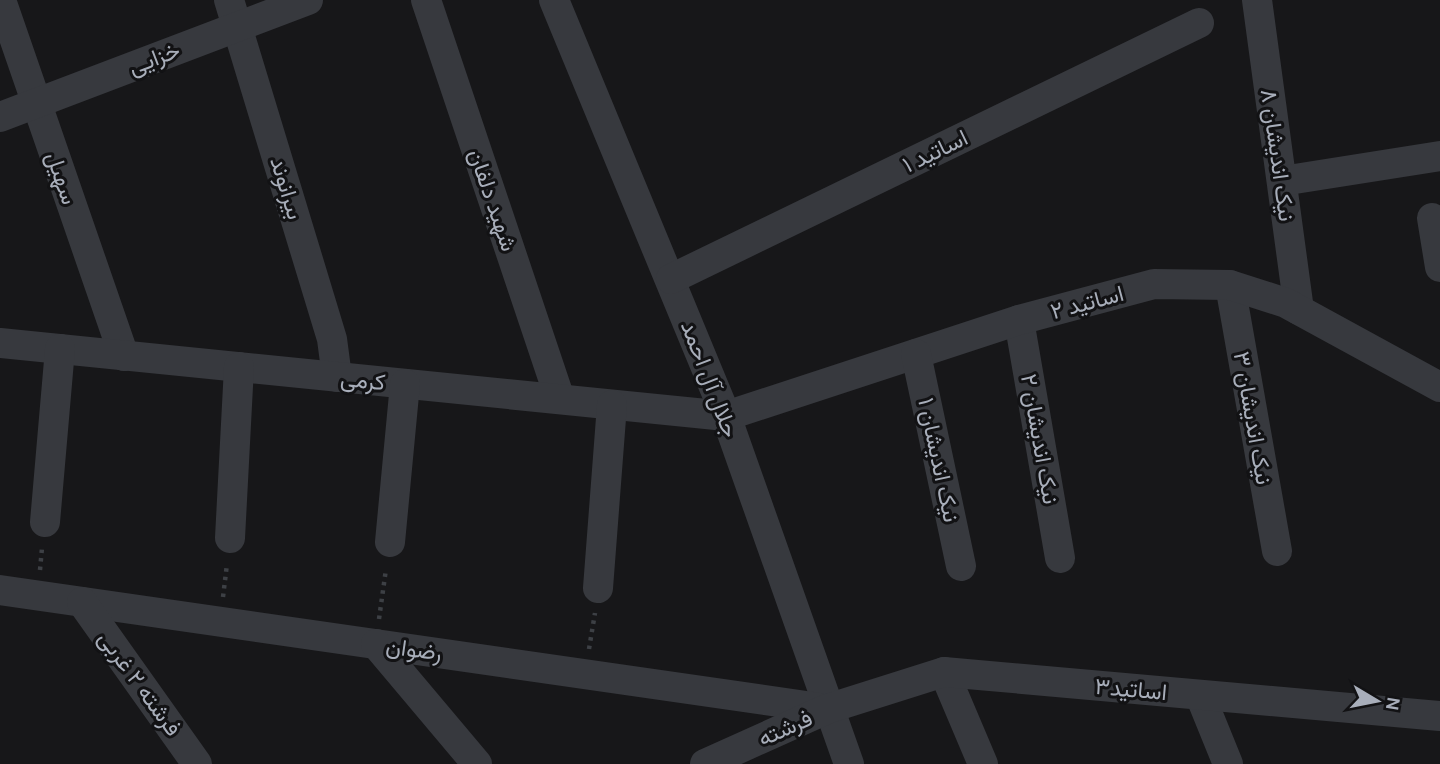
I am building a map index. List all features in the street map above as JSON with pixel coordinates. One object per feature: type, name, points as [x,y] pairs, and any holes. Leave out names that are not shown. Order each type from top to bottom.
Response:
[{"type":"street","name":"سهیل","points":[[1,0],[124,356]]},
{"type":"street","name":"خزایی","points":[[0,117],[234,13],[307,0]]},
{"type":"street","name":"شهید دلفان","points":[[426,0],[560,399]]},
{"type":"street","name":"جلال آل احمد","points":[[554,0],[726,416],[827,709],[849,764]]},
{"type":"street","name":"نیک اندیشان ۸","points":[[1258,1],[1299,310]]},
{"type":"street","name":"بیرانوند","points":[[234,13],[332,339],[337,377]]},
{"type":"street","name":"اساتید ۱","points":[[671,279],[1199,23]]},
{"type":"street","points":[[1282,181],[1440,156]]},
{"type":"street","points":[[1432,218],[1440,267]]},
{"type":"street","name":"اساتید ۲","points":[[726,416],[1019,320],[1154,284],[1230,285],[1299,310],[1440,387]]},
{"type":"street","name":"نیک اندیشان ۳","points":[[1230,285],[1277,551]]},
{"type":"street","name":"نیک اندیشان ۲","points":[[1019,320],[1060,558]]},
{"type":"street","name":"کرمی","points":[[0,343],[726,416]]},
{"type":"street","points":[[45,522],[60,349]]},
{"type":"street","name":"نیک اندیشان ۱","points":[[916,354],[961,566]]},
{"type":"street","points":[[230,538],[239,367]]},
{"type":"street","points":[[390,542],[405,384]]},
{"type":"street","points":[[598,588],[612,405]]},
{"type":"street","name":"رضوان","points":[[0,590],[827,709]]},
{"type":"street","name":"فرشته ۲ غربی","points":[[82,602],[197,764]]},
{"type":"street","points":[[376,644],[477,764]]},
{"type":"street","points":[[944,672],[983,764]]},
{"type":"street","name":"اساتید۳","points":[[827,709],[944,672],[1440,716]]},
{"type":"street","points":[[1200,695],[1228,764]]},
{"type":"street","name":"فرشته","points":[[705,764],[827,709]]},
{"type":"path","points":[[37,596],[45,522]]},
{"type":"path","points":[[220,622],[230,538]]},
{"type":"path","points":[[376,644],[390,542]]},
{"type":"path","points":[[586,674],[598,588]]}]
